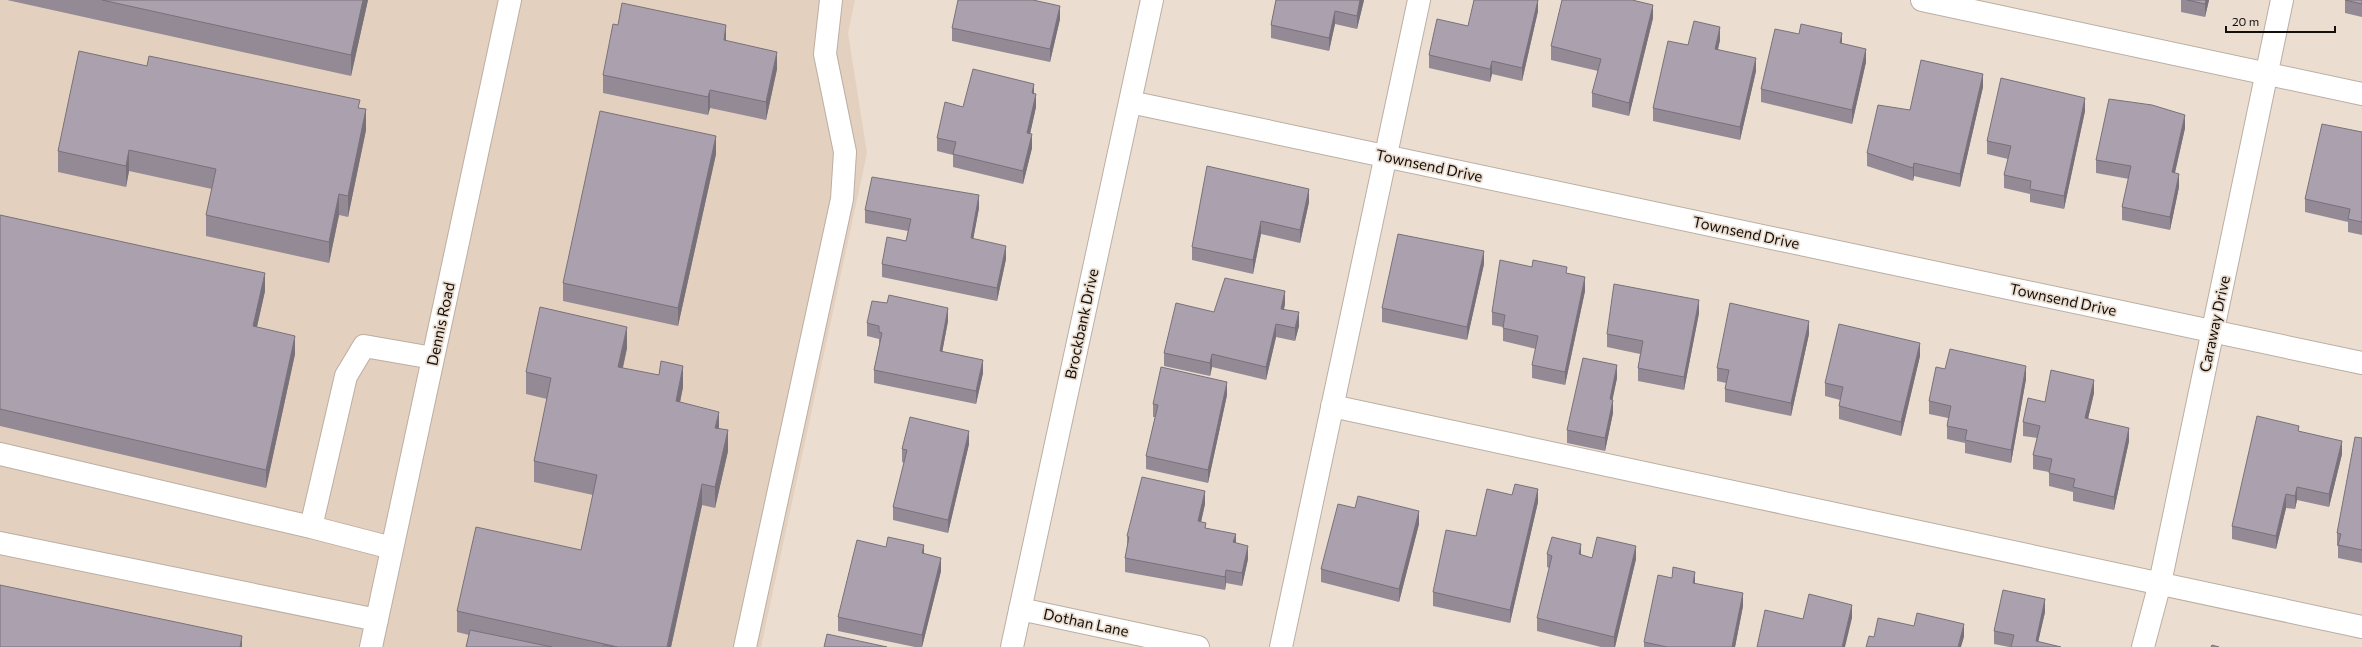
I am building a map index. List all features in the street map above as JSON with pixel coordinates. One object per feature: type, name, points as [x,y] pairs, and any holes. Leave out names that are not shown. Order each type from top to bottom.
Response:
[{"type":"street","name":"Dennis Road","points":[[371,647],[510,0]]},
{"type":"street","points":[[745,647],[842,199],[844,152],[825,54],[831,0]]},
{"type":"street","name":"Brockbank Drive","points":[[1012,647],[1152,0]]},
{"type":"street","points":[[1281,647],[1419,0]]},
{"type":"street","points":[[1922,0],[2362,94]]},
{"type":"street","name":"Caraway Drive","points":[[2143,647],[2160,583],[2282,0]]},
{"type":"street","name":"Townsend Drive","points":[[1130,102],[2362,363]]},
{"type":"street","points":[[311,527],[346,376],[364,346],[433,358]]},
{"type":"street","points":[[1332,406],[2362,627]]},
{"type":"street","points":[[0,454],[311,527],[392,548]]},
{"type":"street","points":[[0,543],[377,620]]},
{"type":"street","name":"Dothan Lane","points":[[1020,609],[1198,647]]},
{"type":"shaded area","points":[[0,0],[855,0],[848,33],[867,153],[761,647],[0,647]]},
{"type":"building","points":[[102,0],[363,0],[351,55]]},
{"type":"building","points":[[958,0],[1033,0],[1060,6],[1050,49],[952,28]]},
{"type":"building","points":[[1276,0],[1360,0],[1357,16],[1335,11],[1329,38],[1271,25]]},
{"type":"building","points":[[1474,0],[1538,0],[1522,68],[1492,61],[1490,69],[1429,55],[1437,19],[1468,26]]},
{"type":"building","points":[[1562,0],[1632,0],[1653,5],[1629,103],[1592,93],[1601,59],[1551,46]]},
{"type":"building","points":[[2187,0],[2206,0],[2205,4]]},
{"type":"building","points":[[2345,0],[2362,0],[2362,4]]},
{"type":"building","points":[[622,3],[726,25],[724,40],[777,52],[766,102],[710,90],[708,97],[603,75],[613,24],[618,25]]},
{"type":"building","points":[[1694,21],[1720,27],[1715,49],[1756,58],[1740,127],[1653,108],[1668,41],[1688,45]]},
{"type":"building","points":[[1801,24],[1842,33],[1840,43],[1866,49],[1852,110],[1761,89],[1775,29],[1799,34]]},
{"type":"building","points":[[79,51],[147,66],[149,56],[360,100],[358,108],[366,109],[348,196],[339,194],[329,242],[206,215],[216,169],[129,150],[126,166],[58,151]]},
{"type":"building","points":[[1921,60],[1983,74],[1960,174],[1914,163],[1913,168],[1867,153],[1878,105],[1910,110]]},
{"type":"building","points":[[973,69],[1034,84],[1032,93],[1036,94],[1027,133],[1032,134],[1023,171],[953,154],[956,142],[937,138],[945,102],[963,107]]},
{"type":"building","points":[[2001,78],[2085,98],[2064,196],[2030,189],[2031,181],[2004,175],[2011,146],[1987,141]]},
{"type":"building","points":[[2109,99],[2152,105],[2185,115],[2172,172],[2179,174],[2170,217],[2122,207],[2131,166],[2096,160]]},
{"type":"building","points":[[600,111],[716,136],[678,308],[563,283]]},
{"type":"building","points":[[2322,124],[2362,132],[2362,222],[2348,219],[2350,209],[2305,199]]},
{"type":"building","points":[[1207,166],[1309,189],[1300,230],[1261,221],[1253,260],[1192,247]]},
{"type":"building","points":[[872,177],[979,195],[971,238],[1006,246],[997,288],[882,264],[887,237],[906,241],[911,219],[865,210]]},
{"type":"building","points":[[0,215],[265,273],[253,326],[295,336],[266,470],[0,409]]},
{"type":"building","points":[[1398,234],[1484,251],[1467,327],[1382,308]]},
{"type":"building","points":[[1500,260],[1532,267],[1533,260],[1567,267],[1566,273],[1585,277],[1565,372],[1532,365],[1538,336],[1503,328],[1505,315],[1492,312]]},
{"type":"building","points":[[1225,278],[1285,291],[1281,309],[1299,312],[1295,328],[1276,324],[1266,367],[1212,354],[1210,363],[1164,353],[1176,303],[1214,312]]},
{"type":"building","points":[[1614,284],[1699,300],[1684,377],[1638,368],[1643,341],[1607,334]]},
{"type":"building","points":[[889,295],[948,308],[940,351],[983,360],[976,391],[874,370],[882,333],[879,332],[879,326],[867,323],[872,301],[887,303]]},
{"type":"building","points":[[1730,303],[1809,321],[1791,403],[1725,389],[1729,370],[1717,368]]},
{"type":"building","points":[[540,307],[627,327],[618,367],[659,375],[661,361],[683,366],[676,401],[719,412],[715,428],[728,430],[715,487],[702,484],[667,647],[618,647],[457,611],[476,527],[581,550],[597,475],[534,461],[551,378],[526,372]]},
{"type":"building","points":[[1839,324],[1920,343],[1901,422],[1839,406],[1843,387],[1825,383]]},
{"type":"building","points":[[1950,349],[2026,366],[2011,450],[1965,440],[1967,430],[1947,426],[1951,406],[1929,401],[1936,367],[1945,369]]},
{"type":"building","points":[[1583,358],[1617,365],[1610,399],[1613,400],[1605,438],[1567,430]]},
{"type":"building","points":[[1161,367],[1227,382],[1208,470],[1146,456],[1158,405],[1153,404]]},
{"type":"building","points":[[2051,370],[2094,380],[2085,418],[2129,428],[2114,497],[2073,487],[2075,479],[2049,473],[2052,459],[2033,455],[2040,426],[2023,422],[2028,398],[2045,402]]},
{"type":"building","points":[[2257,416],[2299,426],[2298,431],[2342,441],[2329,494],[2297,487],[2295,496],[2286,494],[2276,536],[2232,526]]},
{"type":"building","points":[[910,417],[969,431],[948,520],[893,507],[907,450],[902,449]]},
{"type":"building","points":[[2355,437],[2362,438],[2362,550],[2338,545],[2341,534],[2337,533]]},
{"type":"building","points":[[1142,477],[1205,491],[1198,521],[1206,523],[1205,528],[1236,534],[1233,542],[1248,546],[1242,573],[1226,570],[1225,577],[1125,558],[1129,537],[1127,536]]},
{"type":"building","points":[[1515,484],[1538,489],[1510,610],[1433,592],[1446,530],[1476,536],[1487,489],[1512,495]]},
{"type":"building","points":[[1358,496],[1419,511],[1399,589],[1321,569],[1338,504],[1355,508]]},
{"type":"building","points":[[888,537],[924,545],[922,553],[941,558],[922,635],[838,617],[857,540],[886,547]]},
{"type":"building","points":[[1552,537],[1581,544],[1579,554],[1592,558],[1597,537],[1636,546],[1614,637],[1537,618],[1552,556],[1547,554]]},
{"type":"building","points":[[1673,567],[1695,572],[1693,583],[1743,593],[1732,647],[1667,647],[1644,642],[1658,575],[1672,578]]},
{"type":"building","points":[[0,585],[242,636],[240,647],[0,647]]},
{"type":"building","points":[[2003,590],[2045,599],[2036,641],[2061,647],[2011,647],[2014,635],[1994,631]]},
{"type":"building","points":[[1809,594],[1852,605],[1842,647],[1757,647],[1765,610],[1803,619]]},
{"type":"building","points":[[1917,613],[1964,624],[1958,647],[1866,647],[1869,636],[1874,637],[1878,618],[1914,626]]},
{"type":"building","points":[[470,630],[552,647],[466,647]]},
{"type":"building","points":[[827,634],[887,647],[824,647]]},
{"type":"building","points":[[604,645],[614,647],[603,647]]}]
